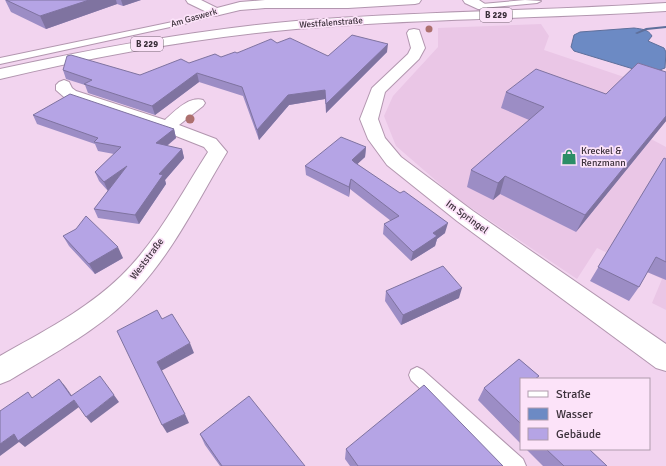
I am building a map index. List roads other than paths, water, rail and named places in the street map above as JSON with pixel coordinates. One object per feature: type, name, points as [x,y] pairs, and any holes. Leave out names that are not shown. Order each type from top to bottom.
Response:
[{"type":"street","points":[[192,0],[215,12]]},
{"type":"street","name":"Am Gaswerk","points":[[215,12],[240,6],[297,2],[415,0]]},
{"type":"street","points":[[469,0],[482,6]]},
{"type":"street","name":"Westfalenstraße","points":[[0,74],[51,62],[141,45],[263,28],[368,20],[584,12],[666,7]]},
{"type":"street","name":"Im Springel","points":[[414,33],[418,48],[414,56],[378,91],[369,119],[377,139],[394,161],[465,216],[666,359]]},
{"type":"street","name":"Weststraße","points":[[0,371],[56,338],[103,306],[129,283],[150,259],[218,152],[210,143],[167,126],[70,94],[64,90],[64,85]]},
{"type":"street","points":[[167,126],[197,103]]},
{"type":"lane","points":[[482,6],[537,1],[535,0]]},
{"type":"lane","name":"Am Gaswerk","points":[[0,61],[184,22],[215,12]]},
{"type":"lane","points":[[417,375],[516,466]]},
{"type":"water","points":[[634,28],[648,32],[652,36],[648,41],[664,48],[666,52],[665,68],[657,71],[640,71],[574,51],[571,47],[574,35],[580,32]]},
{"type":"waterway","points":[[637,33],[646,29],[666,27]]},
{"type":"place","name":"Kreckel & Renzmann","points":[[569,157]]}]
